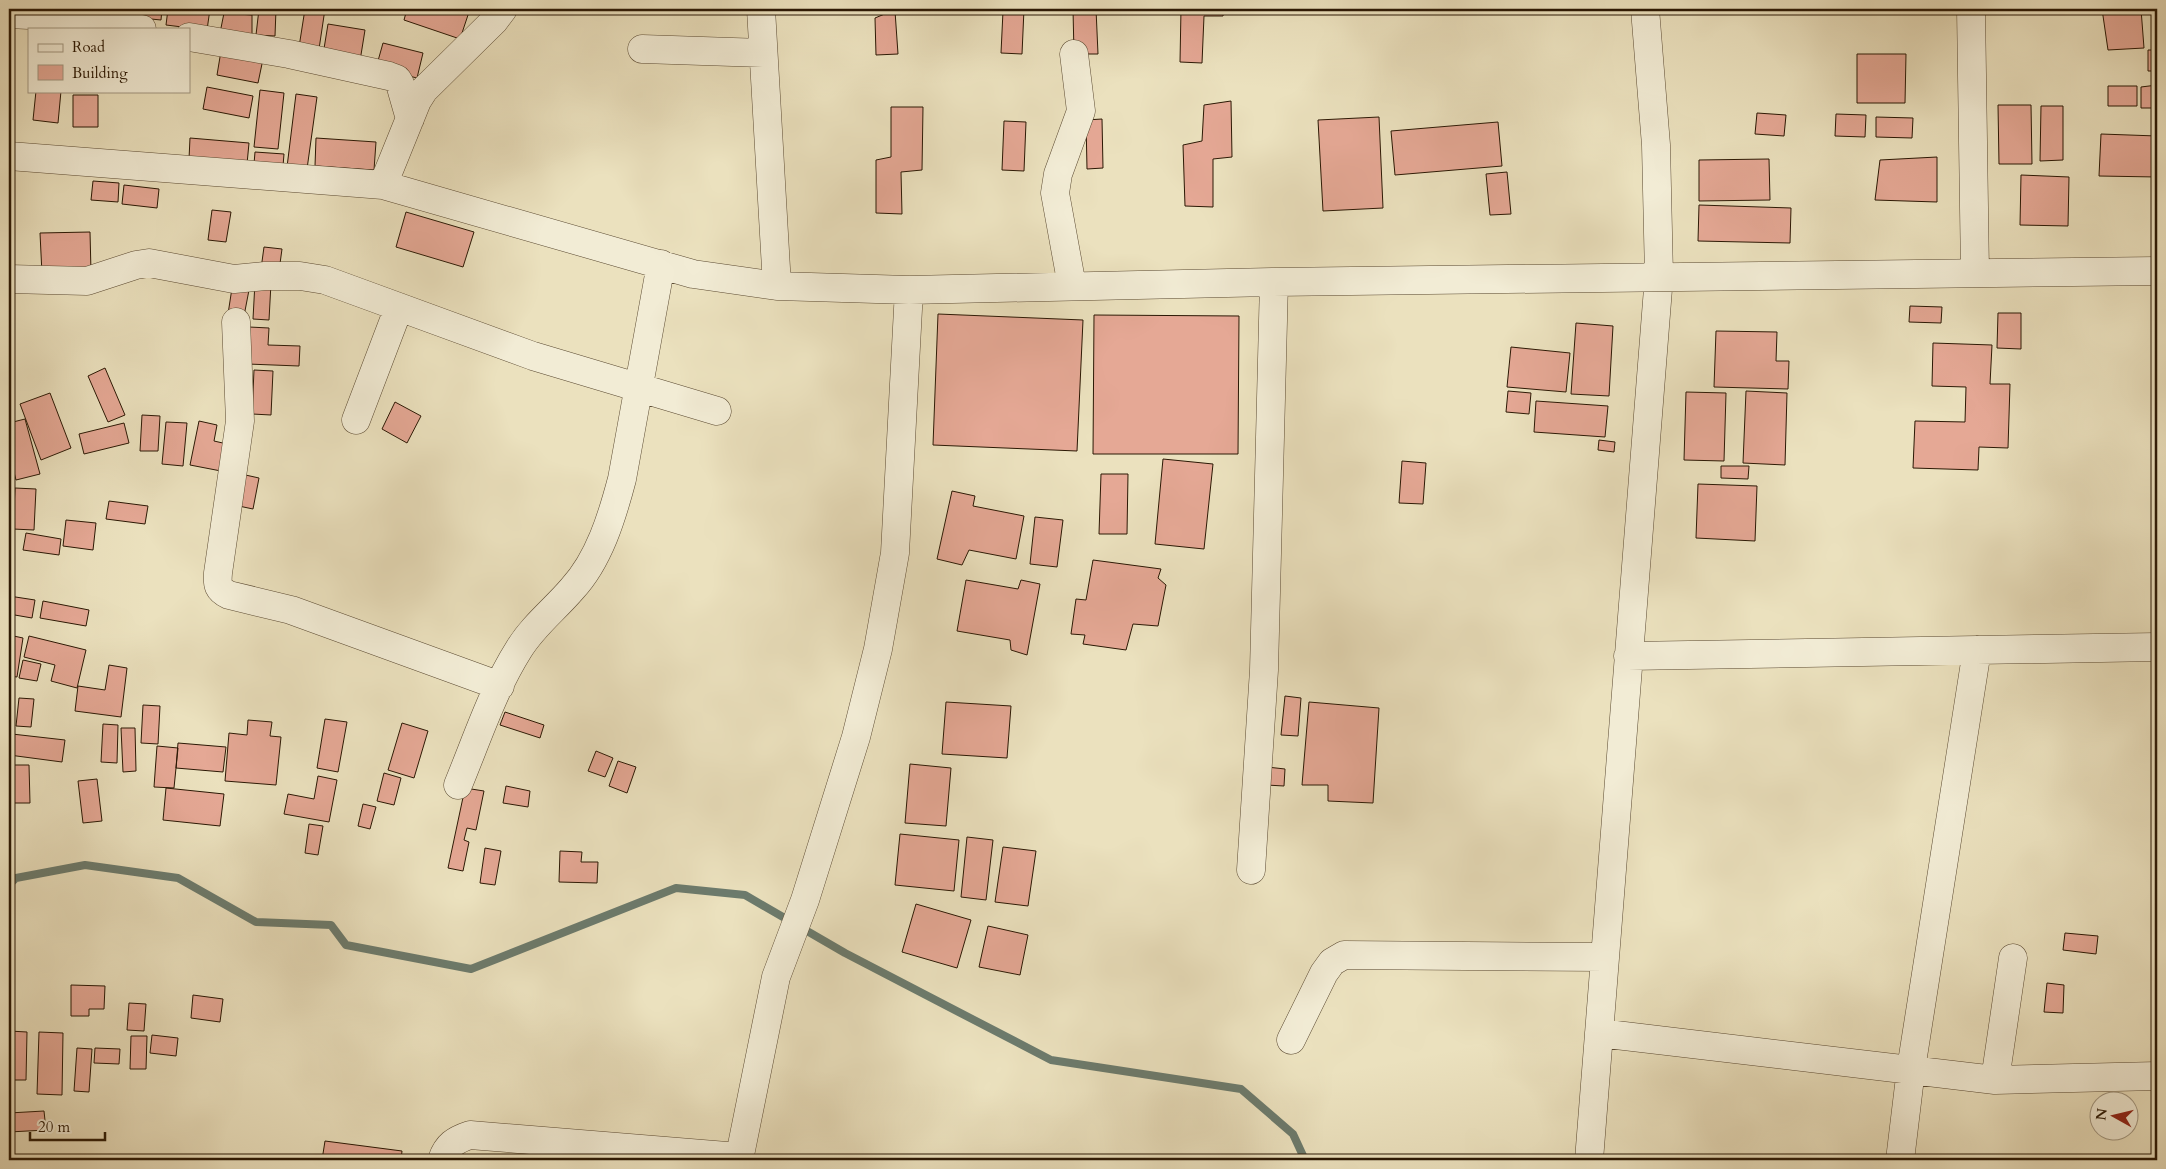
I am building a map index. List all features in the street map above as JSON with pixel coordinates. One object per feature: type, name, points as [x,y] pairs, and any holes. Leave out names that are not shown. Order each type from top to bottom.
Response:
[{"type":"street","points":[[383,185],[424,90],[494,21],[503,9]]},
{"type":"street","points":[[761,9],[777,286]]},
{"type":"street","points":[[1589,1160],[1659,276],[1656,145],[1645,9]]},
{"type":"street","points":[[1971,9],[1975,273]]},
{"type":"street","points":[[9,14],[49,16],[135,28]]},
{"type":"street","points":[[190,37],[289,54],[389,76],[397,79],[400,84],[410,119]]},
{"type":"street","points":[[642,49],[764,52]]},
{"type":"street","points":[[1072,286],[1056,193],[1058,174],[1081,111],[1074,54]]},
{"type":"street","points":[[9,156],[383,185],[693,274],[777,286],[909,290],[1659,276],[2157,271]]},
{"type":"street","points":[[9,279],[88,281],[136,265],[149,263],[234,280],[265,276],[300,276],[325,280],[533,356],[717,411]]},
{"type":"street","points":[[458,784],[500,686],[527,636],[574,588],[598,547],[616,504],[661,264]]},
{"type":"street","points":[[1251,870],[1264,670],[1274,282]]},
{"type":"street","points":[[442,1160],[445,1150],[455,1139],[470,1135],[739,1159],[776,977],[805,900],[856,737],[878,649],[895,552],[909,290]]},
{"type":"street","points":[[356,420],[399,307]]},
{"type":"street","points":[[236,322],[240,421],[218,573],[217,584],[221,591],[229,595],[291,610],[500,686]]},
{"type":"street","points":[[1628,656],[2157,647]]},
{"type":"street","points":[[1900,1160],[1911,1068],[1977,650]]},
{"type":"street","points":[[1291,1040],[1324,973],[1332,962],[1344,955],[1605,957]]},
{"type":"street","points":[[1995,1080],[2013,958]]},
{"type":"street","points":[[1598,1033],[1911,1068],[1995,1080],[2157,1076]]},
{"type":"building","points":[[122,9],[162,9],[161,20],[121,16]]},
{"type":"building","points":[[168,9],[210,9],[207,30],[166,25]]},
{"type":"building","points":[[259,9],[276,9],[275,36],[256,35]]},
{"type":"building","points":[[305,9],[325,9],[319,49],[299,47]]},
{"type":"building","points":[[407,9],[459,9],[469,12],[460,39],[404,20]]},
{"type":"building","points":[[887,9],[910,9],[895,11],[898,54],[876,55],[875,18],[887,13]]},
{"type":"building","points":[[1024,9],[1022,54],[1001,53],[1003,11]]},
{"type":"building","points":[[1073,9],[1096,9],[1098,54],[1074,54]]},
{"type":"building","points":[[1181,9],[1224,9],[1223,16],[1204,16],[1202,63],[1180,62]]},
{"type":"building","points":[[2102,9],[2141,9],[2144,48],[2108,50]]},
{"type":"building","points":[[224,13],[252,15],[252,39],[220,33]]},
{"type":"building","points":[[2154,19],[2157,19],[2157,71],[2148,71],[2148,50],[2155,50]]},
{"type":"building","points":[[328,24],[365,30],[360,61],[323,55]]},
{"type":"building","points":[[383,43],[423,53],[417,78],[376,68]]},
{"type":"building","points":[[221,51],[263,59],[258,83],[217,75]]},
{"type":"building","points":[[1857,54],[1906,54],[1905,103],[1857,103]]},
{"type":"building","points":[[2157,85],[2157,108],[2141,108],[2141,87]]},
{"type":"building","points":[[2108,86],[2137,86],[2137,106],[2108,106]]},
{"type":"building","points":[[207,87],[253,96],[249,118],[203,109]]},
{"type":"building","points":[[260,90],[284,93],[278,149],[254,147]]},
{"type":"building","points":[[36,92],[61,92],[58,123],[33,120]]},
{"type":"building","points":[[296,94],[317,97],[307,169],[287,167]]},
{"type":"building","points":[[73,95],[98,95],[98,127],[73,127]]},
{"type":"building","points":[[1231,101],[1232,157],[1213,159],[1213,207],[1185,206],[1183,145],[1202,141],[1204,105]]},
{"type":"building","points":[[1998,105],[2031,105],[2032,164],[1999,164]]},
{"type":"building","points":[[2041,106],[2063,106],[2063,160],[2040,161]]},
{"type":"building","points":[[891,107],[923,107],[922,170],[901,172],[902,214],[876,213],[876,160],[891,157]]},
{"type":"building","points":[[1757,113],[1786,115],[1784,136],[1755,134]]},
{"type":"building","points":[[1836,114],[1866,115],[1865,137],[1835,136]]},
{"type":"building","points":[[1379,117],[1383,208],[1323,211],[1318,120]]},
{"type":"building","points":[[1876,117],[1913,118],[1912,138],[1876,137]]},
{"type":"building","points":[[1102,119],[1103,168],[1087,169],[1086,120]]},
{"type":"building","points":[[1004,121],[1026,122],[1024,171],[1002,170]]},
{"type":"building","points":[[1498,122],[1502,166],[1395,175],[1391,131]]},
{"type":"building","points":[[2101,134],[2157,136],[2157,177],[2099,176]]},
{"type":"building","points":[[190,138],[249,143],[247,164],[189,159]]},
{"type":"building","points":[[316,138],[376,142],[374,170],[315,166]]},
{"type":"building","points":[[255,152],[284,154],[283,166],[254,164]]},
{"type":"building","points":[[1937,157],[1937,202],[1875,200],[1880,160]]},
{"type":"building","points":[[1769,159],[1770,200],[1699,201],[1699,160]]},
{"type":"building","points":[[1507,172],[1511,214],[1490,215],[1486,174]]},
{"type":"building","points":[[2021,175],[2069,177],[2068,226],[2020,225]]},
{"type":"building","points":[[93,181],[119,183],[118,202],[91,200]]},
{"type":"building","points":[[124,185],[159,189],[157,208],[122,204]]},
{"type":"building","points":[[1699,205],[1791,208],[1790,243],[1698,241]]},
{"type":"building","points":[[212,210],[231,212],[226,242],[208,240]]},
{"type":"building","points":[[406,212],[474,232],[463,267],[396,247]]},
{"type":"building","points":[[90,232],[91,272],[42,274],[40,233]]},
{"type":"building","points":[[264,247],[282,249],[279,271],[261,269]]},
{"type":"building","points":[[255,282],[271,283],[269,320],[253,319]]},
{"type":"building","points":[[232,288],[249,290],[244,316],[228,314]]},
{"type":"building","points":[[1910,306],[1942,307],[1941,323],[1909,322]]},
{"type":"building","points":[[1998,313],[2021,313],[2021,349],[1997,348]]},
{"type":"building","points":[[938,314],[1083,320],[1077,451],[933,445]]},
{"type":"building","points":[[1094,315],[1239,316],[1238,454],[1093,454]]},
{"type":"building","points":[[1576,323],[1613,326],[1609,396],[1571,394]]},
{"type":"building","points":[[249,327],[269,328],[268,345],[300,346],[299,366],[247,364]]},
{"type":"building","points":[[1716,331],[1777,332],[1776,361],[1789,361],[1788,389],[1714,387]]},
{"type":"building","points":[[1933,343],[1992,345],[1990,384],[2010,384],[2008,448],[1979,447],[1978,470],[1913,468],[1915,421],[1965,422],[1966,387],[1932,386]]},
{"type":"building","points":[[1511,347],[1570,353],[1566,392],[1507,387]]},
{"type":"building","points":[[105,368],[125,415],[108,422],[88,376]]},
{"type":"building","points":[[254,370],[273,371],[271,415],[252,414]]},
{"type":"building","points":[[1508,391],[1531,393],[1529,414],[1506,412]]},
{"type":"building","points":[[1746,391],[1787,393],[1785,465],[1743,463]]},
{"type":"building","points":[[1686,392],[1726,393],[1724,461],[1684,460]]},
{"type":"building","points":[[50,393],[71,448],[41,460],[20,404]]},
{"type":"building","points":[[1536,401],[1608,406],[1605,437],[1534,432]]},
{"type":"building","points":[[395,402],[421,416],[407,443],[382,429]]},
{"type":"building","points":[[142,415],[160,416],[158,451],[140,451]]},
{"type":"building","points":[[25,419],[40,474],[16,480],[9,452],[9,423]]},
{"type":"building","points":[[199,421],[217,425],[214,441],[227,444],[221,471],[190,465]]},
{"type":"building","points":[[166,422],[187,423],[183,466],[162,464]]},
{"type":"building","points":[[124,423],[129,443],[84,454],[79,434]]},
{"type":"building","points":[[1599,440],[1615,442],[1614,452],[1598,450]]},
{"type":"building","points":[[1163,459],[1213,464],[1204,549],[1155,544]]},
{"type":"building","points":[[1402,461],[1426,463],[1423,504],[1399,503]]},
{"type":"building","points":[[1721,466],[1749,466],[1748,479],[1721,478]]},
{"type":"building","points":[[241,474],[259,478],[253,509],[234,505]]},
{"type":"building","points":[[1101,474],[1128,474],[1127,534],[1099,534]]},
{"type":"building","points":[[1698,484],[1757,486],[1755,541],[1696,538]]},
{"type":"building","points":[[15,488],[36,489],[34,530],[13,529]]},
{"type":"building","points":[[952,491],[975,496],[973,506],[1024,516],[1016,559],[969,550],[962,565],[937,559]]},
{"type":"building","points":[[109,501],[148,506],[145,524],[106,519]]},
{"type":"building","points":[[1035,517],[1063,520],[1057,567],[1030,564]]},
{"type":"building","points":[[66,520],[96,523],[93,550],[63,546]]},
{"type":"building","points":[[26,533],[61,539],[59,555],[23,550]]},
{"type":"building","points":[[1093,560],[1161,569],[1158,578],[1166,585],[1158,626],[1133,624],[1126,650],[1083,644],[1085,635],[1071,634],[1076,599],[1086,600]]},
{"type":"building","points":[[966,580],[1018,589],[1021,580],[1040,584],[1027,655],[1011,650],[1010,640],[957,631]]},
{"type":"building","points":[[9,596],[35,600],[32,618],[9,614]]},
{"type":"building","points":[[43,601],[89,610],[86,626],[40,618]]},
{"type":"building","points":[[9,635],[23,638],[17,677],[9,676]]},
{"type":"building","points":[[29,636],[86,650],[77,688],[51,681],[55,665],[24,657]]},
{"type":"building","points":[[23,660],[41,664],[37,681],[19,678]]},
{"type":"building","points":[[109,665],[127,668],[121,717],[75,711],[78,686],[105,690]]},
{"type":"building","points":[[9,690],[14,690],[12,719],[9,719]]},
{"type":"building","points":[[1285,696],[1301,698],[1298,736],[1281,735]]},
{"type":"building","points":[[19,698],[34,699],[31,727],[16,726]]},
{"type":"building","points":[[946,702],[1011,706],[1007,758],[942,754]]},
{"type":"building","points":[[1309,702],[1379,708],[1373,803],[1328,801],[1328,785],[1302,785]]},
{"type":"building","points":[[143,705],[160,706],[158,744],[141,743]]},
{"type":"building","points":[[505,712],[544,725],[540,738],[500,725]]},
{"type":"building","points":[[325,719],[347,722],[338,772],[317,768]]},
{"type":"building","points":[[248,720],[272,722],[270,736],[281,737],[276,785],[225,781],[229,733],[247,735]]},
{"type":"building","points":[[402,723],[428,731],[414,778],[388,770]]},
{"type":"building","points":[[103,724],[118,725],[117,763],[101,762]]},
{"type":"building","points":[[121,728],[135,728],[136,771],[123,772]]},
{"type":"building","points":[[12,734],[65,740],[62,762],[9,755]]},
{"type":"building","points":[[178,743],[226,747],[223,772],[176,768]]},
{"type":"building","points":[[157,746],[178,748],[174,788],[154,787]]},
{"type":"building","points":[[596,751],[613,758],[605,777],[588,771]]},
{"type":"building","points":[[618,761],[636,767],[627,793],[609,786]]},
{"type":"building","points":[[910,764],[951,768],[946,826],[905,823]]},
{"type":"building","points":[[11,765],[29,765],[30,803],[11,803]]},
{"type":"building","points":[[1267,767],[1285,769],[1284,786],[1266,785]]},
{"type":"building","points":[[384,773],[401,778],[394,805],[377,801]]},
{"type":"building","points":[[318,776],[337,780],[329,822],[284,814],[288,794],[314,799]]},
{"type":"building","points":[[97,779],[102,821],[83,823],[78,781]]},
{"type":"building","points":[[506,786],[530,791],[528,807],[503,803]]},
{"type":"building","points":[[166,788],[224,794],[220,826],[163,820]]},
{"type":"building","points":[[465,788],[484,791],[476,830],[467,828],[464,840],[469,842],[463,871],[448,868]]},
{"type":"building","points":[[363,804],[376,807],[370,829],[358,826]]},
{"type":"building","points":[[2157,818],[2157,851],[2154,851]]},
{"type":"building","points":[[309,824],[323,826],[318,855],[305,853]]},
{"type":"building","points":[[900,834],[959,840],[954,891],[895,885]]},
{"type":"building","points":[[967,837],[993,840],[986,900],[961,897]]},
{"type":"building","points":[[1003,847],[1036,851],[1028,906],[995,902]]},
{"type":"building","points":[[485,848],[501,851],[495,885],[480,883]]},
{"type":"building","points":[[560,851],[582,852],[581,862],[598,862],[597,883],[559,882]]},
{"type":"building","points":[[916,904],[971,920],[957,968],[902,952]]},
{"type":"building","points":[[988,926],[1028,935],[1020,975],[979,967]]},
{"type":"building","points":[[2065,933],[2098,936],[2096,954],[2063,950]]},
{"type":"building","points":[[2047,983],[2064,985],[2063,1013],[2044,1012]]},
{"type":"building","points":[[71,985],[105,986],[104,1009],[89,1009],[89,1016],[71,1016]]},
{"type":"building","points":[[193,995],[223,999],[220,1022],[191,1018]]},
{"type":"building","points":[[129,1003],[146,1004],[144,1031],[127,1030]]},
{"type":"building","points":[[9,1031],[27,1032],[26,1080],[9,1080]]},
{"type":"building","points":[[39,1032],[63,1033],[62,1095],[37,1094]]},
{"type":"building","points":[[152,1035],[178,1038],[176,1056],[150,1053]]},
{"type":"building","points":[[131,1036],[147,1036],[146,1069],[130,1069]]},
{"type":"building","points":[[77,1048],[92,1049],[89,1092],[74,1091]]},
{"type":"building","points":[[95,1048],[120,1049],[119,1064],[94,1063]]},
{"type":"building","points":[[44,1111],[46,1130],[9,1132],[9,1113]]},
{"type":"building","points":[[325,1141],[402,1151],[401,1160],[322,1160]]},
{"type":"waterway","points":[[9,885],[16,878],[85,865],[178,878],[256,922],[331,925],[346,945],[471,969],[676,888],[745,895],[845,953],[1051,1060],[1241,1089],[1293,1134],[1305,1160]]}]
